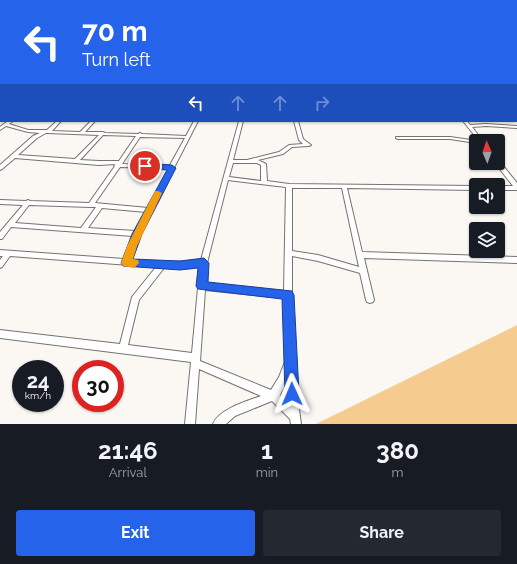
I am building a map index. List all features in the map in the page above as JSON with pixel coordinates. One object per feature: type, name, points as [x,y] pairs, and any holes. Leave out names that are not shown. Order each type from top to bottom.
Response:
[{"type":"street","points":[[0,129],[10,122]]},
{"type":"street","points":[[0,168],[35,137],[47,132],[58,122]]},
{"type":"street","points":[[81,133],[92,122]]},
{"type":"street","points":[[126,263],[137,234],[195,122]]},
{"type":"street","points":[[190,424],[204,263],[241,122]]},
{"type":"street","points":[[246,162],[282,152],[291,146],[309,145],[301,140],[296,122]]},
{"type":"street","points":[[466,122],[475,134]]},
{"type":"street","points":[[6,125],[22,130],[47,132],[140,134],[187,137]]},
{"type":"street","points":[[469,126],[486,125],[517,127]]},
{"type":"street","points":[[76,161],[103,133]]},
{"type":"street","points":[[91,205],[140,134]]},
{"type":"street","points":[[398,138],[450,138],[469,141]]},
{"type":"street","points":[[14,156],[172,168]]},
{"type":"street","points":[[0,160],[10,160]]},
{"type":"street","points":[[230,161],[258,162],[264,165],[264,183]]},
{"type":"street","points":[[504,170],[517,187]]},
{"type":"street","points":[[226,178],[288,186],[469,188]]},
{"type":"street","points":[[288,186],[288,324],[295,420]]},
{"type":"street","points":[[344,187],[361,255],[370,300]]},
{"type":"street","points":[[505,188],[517,187]]},
{"type":"street","points":[[0,202],[91,205],[150,210]]},
{"type":"street","points":[[0,236],[28,202]]},
{"type":"street","points":[[83,230],[100,206]]},
{"type":"street","points":[[10,225],[137,234]]},
{"type":"street","points":[[0,253],[162,265],[204,263]]},
{"type":"street","points":[[0,265],[9,253]]},
{"type":"street","points":[[288,253],[316,256],[340,265],[364,271]]},
{"type":"street","points":[[361,255],[517,260]]},
{"type":"street","points":[[123,350],[135,299],[162,265]]},
{"type":"street","points":[[202,286],[288,295]]},
{"type":"street","points":[[0,334],[195,361],[272,396],[295,420]]},
{"type":"street","points":[[218,424],[232,412],[272,396],[281,385],[291,358]]},
{"type":"shaded area","points":[[517,325],[517,424],[316,424]]},
{"type":"slow traffic","points":[[134,263],[126,263],[137,234],[158,193]]},
{"type":"route","points":[[145,166],[172,168],[137,234],[126,263],[180,266],[204,263],[202,286],[288,295],[292,394]]}]
